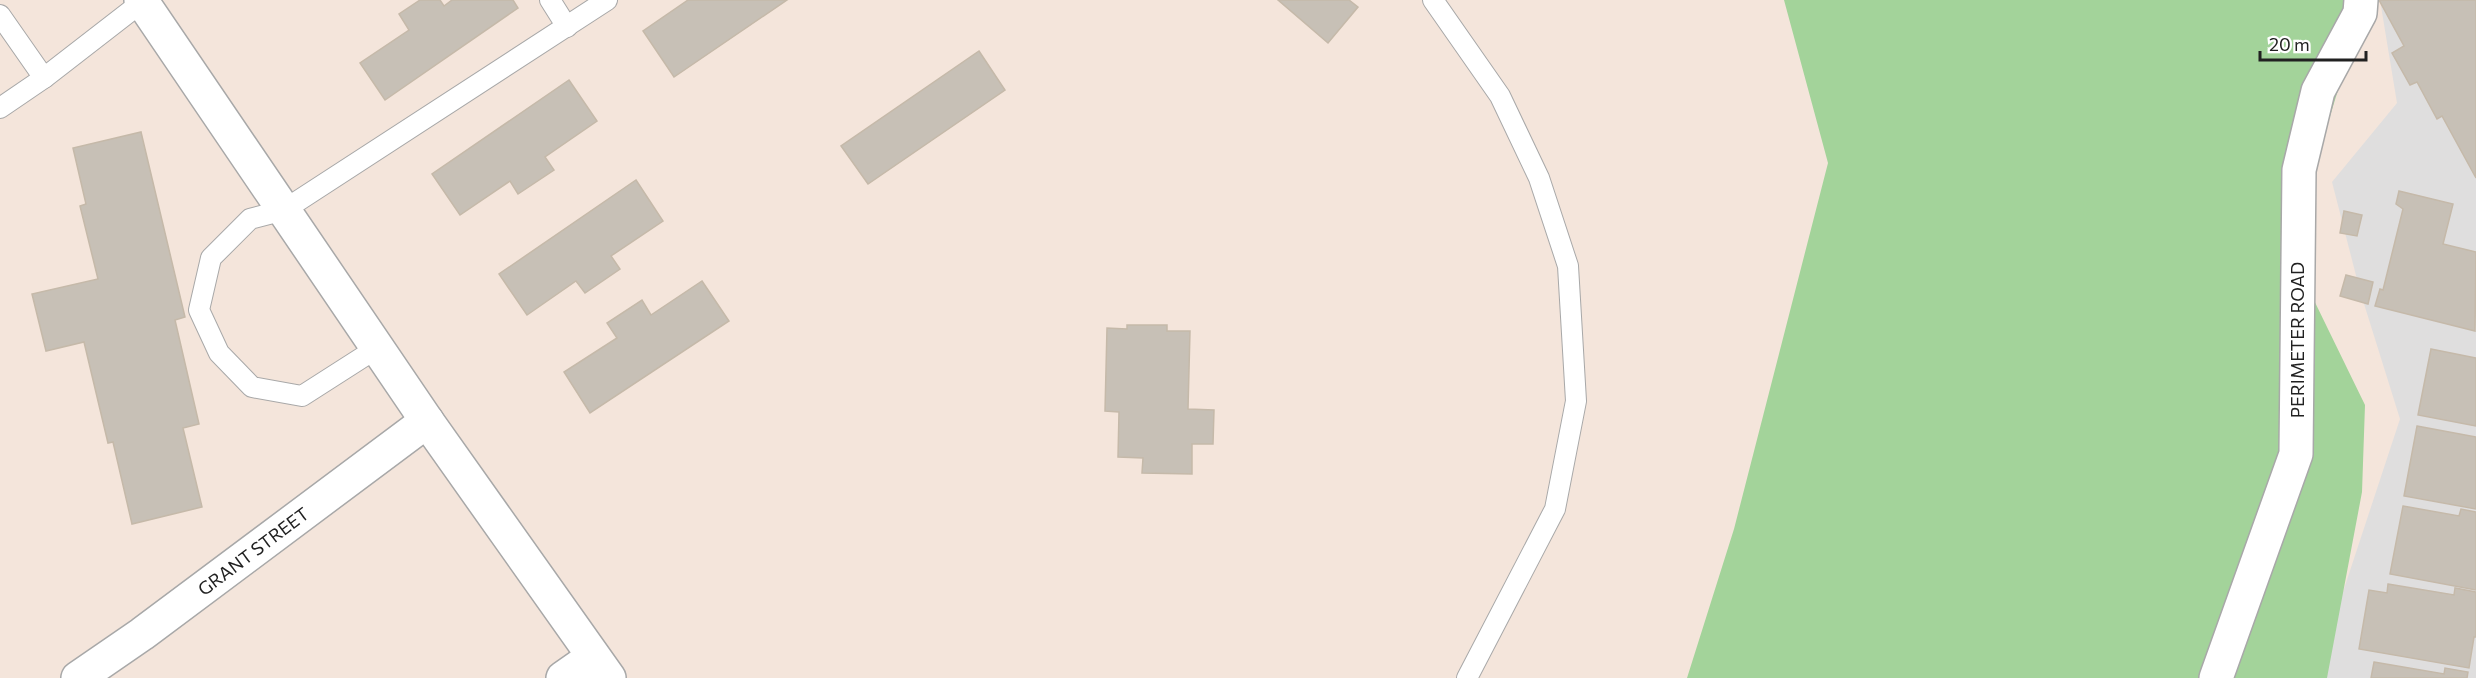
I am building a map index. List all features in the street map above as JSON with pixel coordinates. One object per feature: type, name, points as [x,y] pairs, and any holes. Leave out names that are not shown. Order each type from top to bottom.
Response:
[{"type":"street","name":"PERIMETER ROAD","points":[[2216,678],[2296,454],[2299,170],[2318,91],[2360,13],[2361,0]]},
{"type":"street","points":[[142,1],[427,421],[601,668],[563,678]]},
{"type":"street","name":"GRANT STREET","points":[[78,678],[151,627],[427,421]]},
{"type":"lane","points":[[550,0],[567,27]]},
{"type":"lane","points":[[377,348],[302,396],[252,387],[219,353],[199,310],[211,258],[250,219],[284,210],[607,0]]},
{"type":"lane","points":[[1433,0],[1500,96],[1539,178],[1568,266],[1576,401],[1555,509],[1467,678]]},
{"type":"lane","points":[[0,108],[44,78],[142,1]]},
{"type":"lane","points":[[0,15],[44,78]]},
{"type":"shaded area","points":[[0,0],[2380,0],[2397,103],[2332,182],[2360,291],[2400,419],[2312,678],[0,678]]},
{"type":"shaded area","points":[[2361,0],[2476,0],[2476,678],[2216,678],[2299,170]]},
{"type":"green space","points":[[1784,0],[2360,0],[2359,22],[2310,181],[2308,288],[2365,405],[2362,492],[2327,678],[1687,678],[1734,529],[1828,163]]},
{"type":"building","points":[[420,0],[440,0],[444,6],[452,0],[513,0],[518,8],[385,100],[360,63],[409,30],[399,14]]},
{"type":"building","points":[[688,0],[787,0],[674,77],[643,31]]},
{"type":"building","points":[[1278,0],[1349,0],[1358,7],[1328,43]]},
{"type":"building","points":[[2379,0],[2476,0],[2476,178],[2442,116],[2437,119],[2417,82],[2410,85],[2392,53],[2404,46]]},
{"type":"building","points":[[979,51],[1005,90],[868,184],[841,146]]},
{"type":"building","points":[[569,80],[597,121],[545,157],[554,170],[518,194],[510,181],[460,215],[432,174]]},
{"type":"building","points":[[141,132],[185,317],[175,320],[199,424],[183,428],[202,507],[132,524],[113,442],[108,443],[84,342],[46,351],[32,294],[98,279],[80,206],[86,204],[73,148]]},
{"type":"building","points":[[636,180],[663,221],[611,256],[620,269],[585,293],[576,281],[527,315],[499,274]]},
{"type":"building","points":[[2399,191],[2453,204],[2443,244],[2476,252],[2475,331],[2375,306],[2380,289],[2383,290],[2403,209],[2396,204]]},
{"type":"building","points":[[2344,211],[2362,215],[2357,236],[2340,233]]},
{"type":"building","points":[[2346,275],[2373,282],[2368,304],[2340,296]]},
{"type":"building","points":[[702,281],[729,321],[590,413],[564,372],[617,338],[607,323],[642,300],[651,315]]},
{"type":"building","points":[[1127,325],[1167,325],[1167,331],[1190,331],[1188,409],[1214,410],[1213,444],[1192,444],[1192,474],[1142,473],[1143,458],[1118,457],[1119,412],[1105,411],[1107,328],[1127,329]]},
{"type":"building","points":[[2431,349],[2476,358],[2476,426],[2418,415]]},
{"type":"building","points":[[2417,426],[2476,437],[2476,509],[2404,496]]},
{"type":"building","points":[[2403,506],[2459,516],[2461,509],[2476,512],[2476,590],[2390,574]]},
{"type":"building","points":[[2388,584],[2454,595],[2455,588],[2476,592],[2476,637],[2474,637],[2469,668],[2359,649],[2369,590],[2387,593]]},
{"type":"building","points":[[2374,662],[2444,674],[2445,668],[2468,672],[2467,678],[2371,678]]}]
